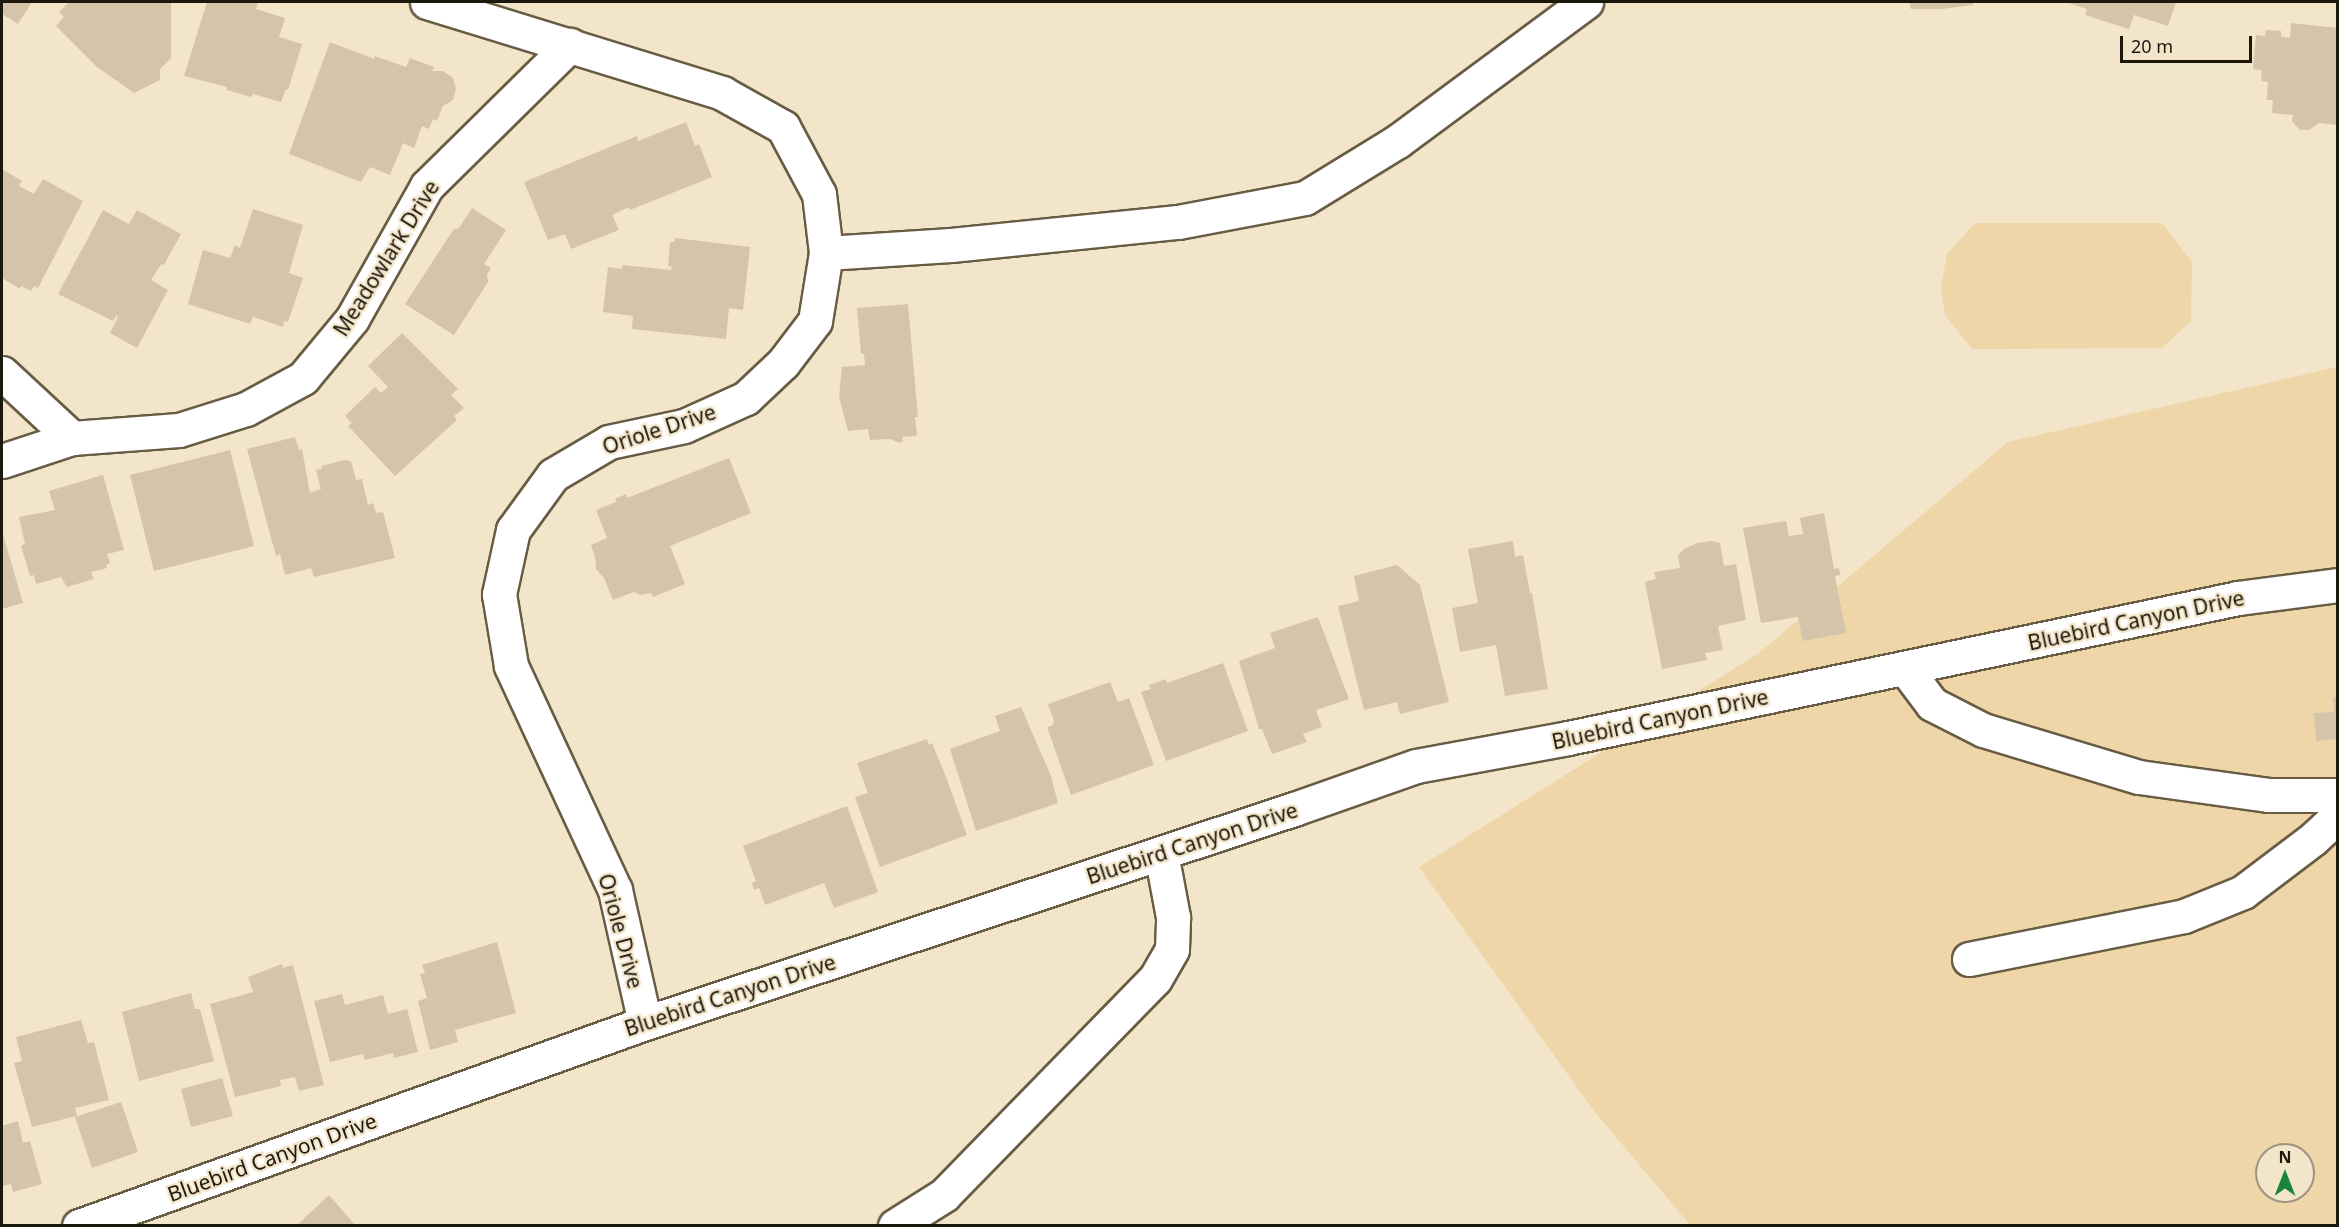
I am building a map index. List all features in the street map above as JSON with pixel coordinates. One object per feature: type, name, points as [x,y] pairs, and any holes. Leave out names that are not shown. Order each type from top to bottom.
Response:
[{"type":"street","name":"Oriole Drive","points":[[427,2],[723,93],[783,127],[819,194],[826,253],[814,321],[783,363],[746,398],[684,426],[609,442],[553,475],[513,530],[499,594],[511,666],[615,890],[645,1023]]},
{"type":"street","points":[[826,253],[951,244],[1178,222],[1305,198],[1398,141],[1586,2]]},
{"type":"street","name":"Meadowlark Drive","points":[[2,461],[72,438],[179,430],[246,409],[303,378],[352,319],[427,186],[570,45]]},
{"type":"street","points":[[2,373],[72,438]]},
{"type":"street","name":"Bluebird Canyon Drive","points":[[80,1226],[645,1023],[1161,853],[1416,766],[1569,738],[2238,598],[2337,585]]},
{"type":"street","points":[[1905,668],[1932,704],[1983,730],[2139,777],[2268,795],[2337,795]]},
{"type":"street","points":[[1969,959],[2184,916],[2243,892],[2313,839],[2337,816]]},
{"type":"street","points":[[895,1226],[944,1195],[1155,979],[1172,949],[1173,917],[1161,853]]},
{"type":"shaded area","points":[[1975,223],[2162,223],[2192,262],[2191,321],[2162,348],[1972,349],[1945,315],[1941,288],[1947,254]]},
{"type":"shaded area","points":[[2337,367],[2337,1225],[1690,1225],[1594,1111],[1419,867],[1759,653],[2008,442]]},
{"type":"building","points":[[2,2],[32,2],[18,24],[2,14]]},
{"type":"building","points":[[69,2],[171,2],[171,58],[160,69],[160,80],[134,93],[97,67],[56,26],[64,17],[59,12]]},
{"type":"building","points":[[207,2],[258,2],[256,9],[285,18],[279,37],[302,44],[288,90],[286,89],[281,102],[253,94],[251,97],[227,90],[227,87],[184,76]]},
{"type":"building","points":[[1909,2],[1973,2],[1973,5],[1942,9],[1911,9]]},
{"type":"building","points":[[2065,2],[2176,2],[2168,26],[2134,15],[2129,29],[2085,15],[2087,9]]},
{"type":"building","points":[[2291,23],[2338,28],[2338,125],[2319,123],[2309,130],[2300,130],[2292,121],[2293,115],[2272,113],[2273,100],[2267,100],[2268,82],[2261,81],[2262,70],[2253,69],[2256,35],[2265,36],[2266,30],[2281,31],[2281,37],[2290,38]]},
{"type":"building","points":[[330,42],[374,59],[375,56],[406,67],[410,58],[434,67],[432,71],[443,71],[453,78],[456,89],[453,100],[443,106],[437,121],[433,119],[429,129],[422,126],[414,148],[403,143],[390,175],[370,167],[361,182],[289,154]]},
{"type":"building","points":[[686,122],[695,146],[699,144],[712,177],[612,215],[619,230],[571,249],[565,234],[548,240],[524,182],[637,136],[638,141]]},
{"type":"building","points":[[2,169],[22,181],[19,186],[34,194],[43,179],[83,201],[38,288],[34,286],[31,291],[21,286],[20,289],[2,278]]},
{"type":"building","points":[[472,208],[506,230],[484,264],[491,268],[487,275],[488,282],[454,335],[405,304],[453,230],[459,228]]},
{"type":"building","points":[[253,209],[303,225],[289,273],[303,278],[288,322],[284,321],[283,327],[253,317],[250,324],[188,304],[203,250],[230,258],[235,245],[240,248]]},
{"type":"building","points":[[103,210],[129,224],[137,210],[181,234],[164,265],[161,264],[151,280],[168,290],[137,348],[110,333],[118,317],[116,316],[113,321],[58,294]]},
{"type":"building","points":[[675,238],[750,247],[743,310],[729,308],[726,339],[632,329],[633,316],[603,312],[608,267],[622,269],[622,265],[671,270],[672,266],[668,266],[670,242],[674,242]]},
{"type":"building","points":[[908,304],[918,417],[915,417],[917,436],[902,437],[903,442],[900,443],[890,439],[870,440],[868,429],[848,431],[839,397],[842,367],[865,365],[864,354],[861,354],[857,308]]},
{"type":"building","points":[[402,333],[458,389],[451,395],[464,408],[454,416],[457,420],[395,476],[348,426],[352,423],[345,416],[375,387],[381,393],[388,387],[368,366]]},
{"type":"building","points":[[295,437],[299,450],[302,449],[310,493],[321,489],[316,470],[322,469],[321,466],[345,460],[351,461],[356,480],[362,479],[368,505],[373,503],[376,513],[383,512],[395,558],[314,577],[311,568],[285,575],[280,554],[276,556],[247,449]]},
{"type":"building","points":[[230,450],[254,546],[154,571],[130,475]]},
{"type":"building","points":[[729,458],[751,513],[670,546],[685,584],[653,597],[651,593],[640,595],[634,592],[613,600],[604,578],[596,569],[591,545],[607,538],[596,510],[616,502],[615,499],[626,494],[627,498]]},
{"type":"building","points":[[103,475],[124,550],[107,554],[110,563],[106,565],[107,568],[91,572],[94,579],[67,587],[61,577],[36,584],[34,575],[30,576],[21,546],[25,544],[19,517],[55,510],[49,491]]},
{"type":"building","points":[[1824,513],[1834,569],[1839,568],[1840,575],[1835,576],[1846,633],[1803,641],[1798,617],[1761,623],[1743,528],[1786,521],[1789,536],[1803,534],[1800,518]]},
{"type":"building","points":[[2,531],[23,603],[2,609]]},
{"type":"building","points":[[1513,541],[1515,557],[1523,555],[1530,593],[1532,593],[1548,689],[1505,696],[1496,645],[1460,652],[1452,608],[1478,603],[1468,549]]},
{"type":"building","points":[[1711,541],[1720,543],[1724,566],[1736,564],[1746,620],[1718,626],[1723,650],[1705,653],[1707,660],[1662,669],[1645,582],[1656,579],[1654,572],[1680,568],[1678,555],[1684,549],[1697,543]]},
{"type":"building","points":[[1397,565],[1420,585],[1449,702],[1400,714],[1397,702],[1364,710],[1338,606],[1359,601],[1354,576]]},
{"type":"building","points":[[1318,617],[1349,699],[1316,710],[1322,727],[1303,734],[1307,742],[1272,754],[1262,729],[1259,729],[1239,661],[1275,648],[1270,633]]},
{"type":"building","points":[[1223,663],[1248,731],[1166,761],[1141,692],[1151,689],[1149,685],[1166,679],[1167,683]]},
{"type":"building","points":[[1110,682],[1118,702],[1129,698],[1154,765],[1071,795],[1047,727],[1053,725],[1054,721],[1048,704]]},
{"type":"building","points":[[2333,697],[2338,697],[2337,739],[2316,741],[2314,713],[2334,712]]},
{"type":"building","points":[[1021,707],[1051,776],[1058,803],[976,831],[950,749],[1000,731],[995,716]]},
{"type":"building","points":[[927,739],[929,745],[932,743],[967,835],[880,867],[855,797],[868,793],[857,763]]},
{"type":"building","points":[[847,806],[878,892],[834,908],[824,883],[765,905],[759,888],[754,890],[752,883],[756,881],[743,846]]},
{"type":"building","points":[[497,942],[516,1013],[455,1030],[458,1042],[430,1050],[418,1001],[427,998],[420,974],[425,973],[422,965]]},
{"type":"building","points":[[282,964],[283,968],[293,965],[324,1085],[299,1091],[295,1077],[280,1080],[281,1086],[235,1097],[210,1004],[253,992],[248,977]]},
{"type":"building","points":[[191,993],[195,1009],[200,1009],[214,1061],[139,1081],[122,1012]]},
{"type":"building","points":[[342,994],[345,1005],[383,995],[388,1014],[407,1009],[418,1052],[394,1058],[393,1053],[365,1060],[363,1054],[330,1062],[314,1001]]},
{"type":"building","points":[[81,1020],[88,1043],[94,1042],[109,1100],[75,1108],[77,1116],[32,1127],[14,1063],[22,1061],[16,1037]]},
{"type":"building","points":[[222,1078],[233,1116],[191,1127],[181,1089]]},
{"type":"building","points":[[121,1102],[138,1152],[92,1168],[75,1117]]},
{"type":"building","points":[[18,1121],[23,1143],[30,1141],[42,1184],[13,1192],[11,1184],[2,1186],[2,1126]]},
{"type":"building","points":[[329,1195],[356,1226],[296,1226]]}]
